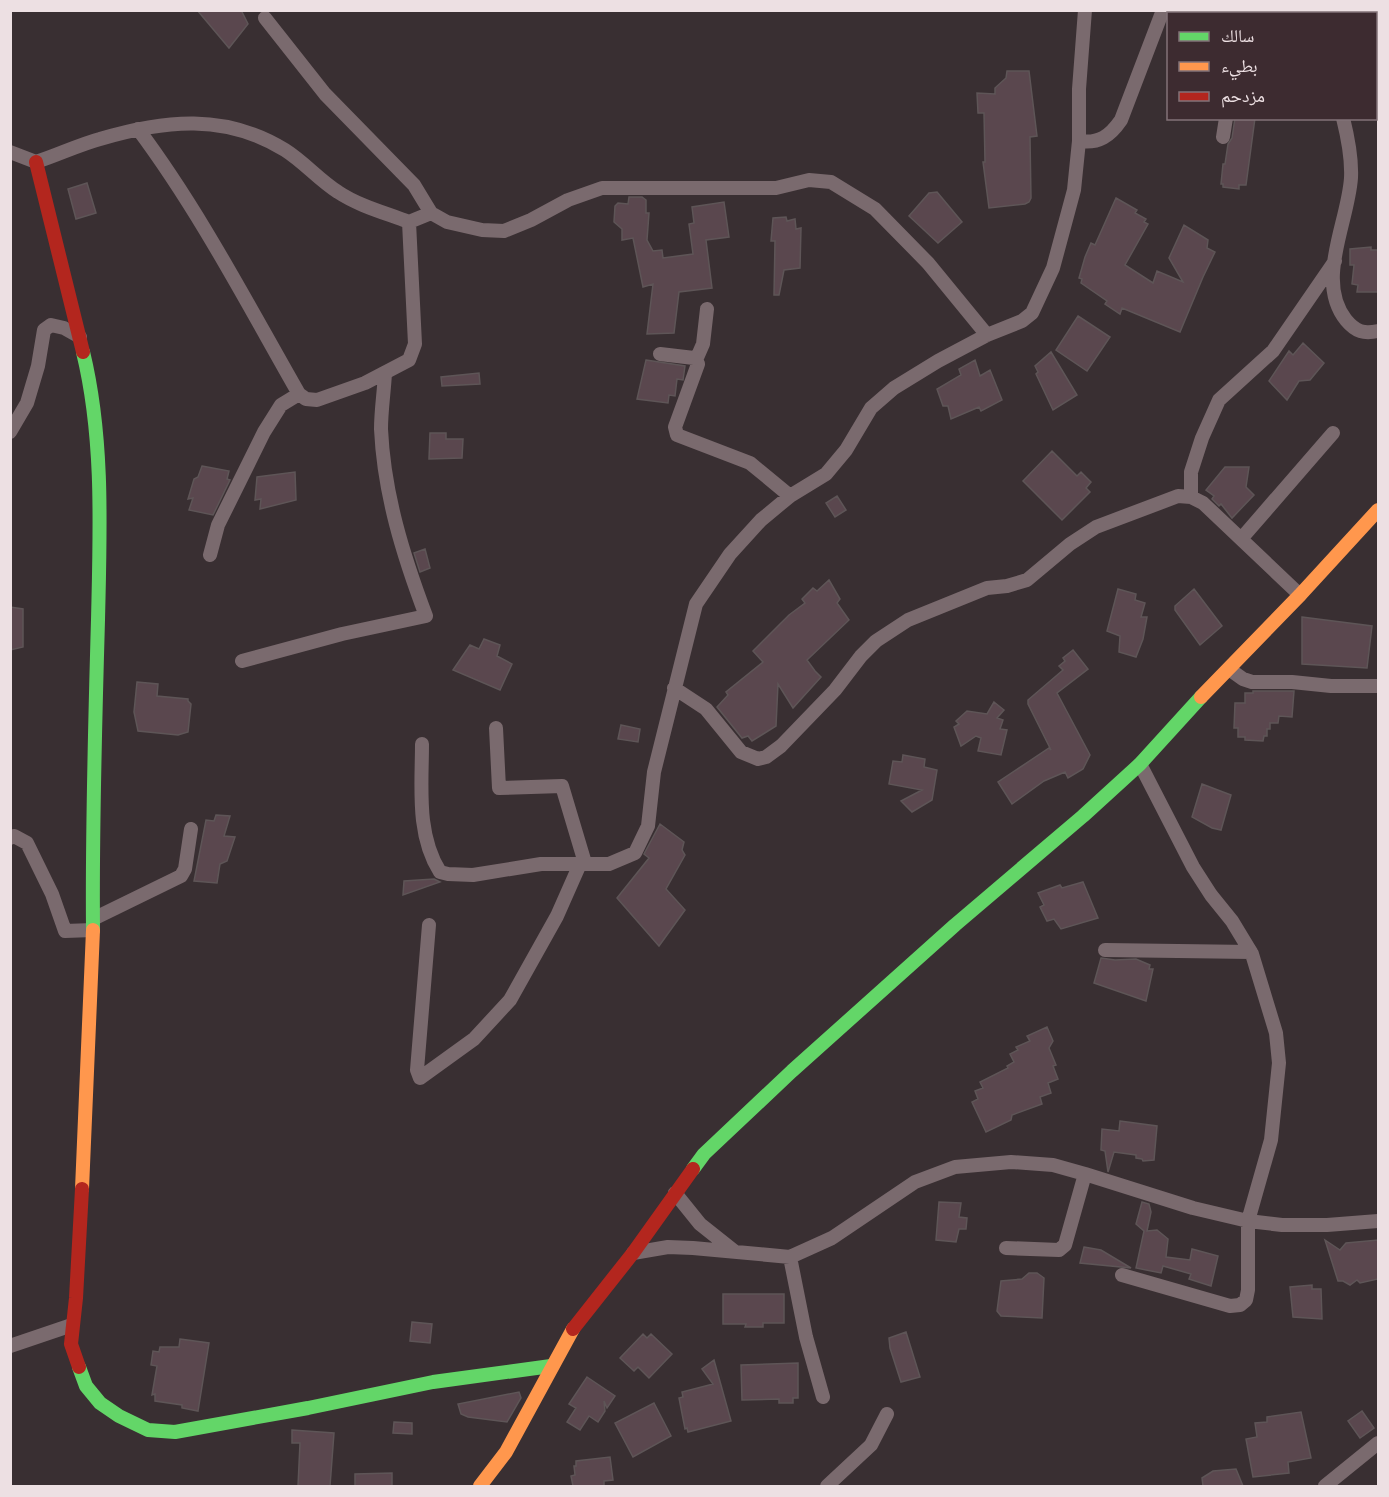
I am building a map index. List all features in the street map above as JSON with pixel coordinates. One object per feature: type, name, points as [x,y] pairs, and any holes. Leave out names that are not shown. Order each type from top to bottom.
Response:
[{"type":"street","points":[[422,744],[422,819],[435,864],[440,872],[473,875],[541,864],[609,864],[634,854],[648,826],[654,772],[696,604],[730,554],[761,519],[790,496],[826,474],[846,450],[871,408],[894,388],[938,361],[987,335],[1022,321],[1032,313],[1053,268],[1074,190],[1079,141],[1079,89],[1085,10]]},
{"type":"street","points":[[1079,141],[1089,143],[1098,141],[1114,131],[1121,120],[1163,10]]},
{"type":"street","points":[[265,18],[325,94],[414,185],[431,213],[447,222],[482,230],[504,231],[531,220],[568,200],[602,188],[776,189],[809,180],[831,182],[875,209],[928,263],[987,335]]},
{"type":"street","points":[[1223,137],[1226,120]]},
{"type":"street","points":[[1344,120],[1349,141],[1351,178],[1332,281],[1334,298],[1340,313],[1356,330],[1366,334],[1378,331]]},
{"type":"street","points":[[10,152],[36,162],[98,139],[138,129],[177,123],[201,123],[249,134],[284,150],[309,167],[338,192],[365,206],[410,222],[431,213]]},
{"type":"street","points":[[138,129],[180,189],[299,394],[306,399],[317,400],[364,383],[410,360],[415,344],[410,222]]},
{"type":"street","points":[[36,162],[87,369],[98,456],[99,575],[92,857],[93,925],[87,1100],[76,1298],[71,1344],[86,1386],[100,1403],[134,1424],[162,1432],[175,1432],[433,1382],[551,1366]]},
{"type":"street","points":[[1191,497],[1191,472],[1202,438],[1219,400],[1273,351],[1335,261]]},
{"type":"street","points":[[707,309],[704,344],[696,360],[698,364],[675,432],[677,435],[750,463],[790,496]]},
{"type":"street","points":[[10,432],[27,403],[38,366],[44,330],[51,325],[64,328],[80,337]]},
{"type":"street","points":[[660,354],[696,360]]},
{"type":"street","points":[[242,661],[342,634],[426,616],[407,567],[390,504],[381,428],[385,374]]},
{"type":"street","points":[[210,555],[218,525],[264,432],[281,405],[299,394]]},
{"type":"street","points":[[1241,539],[1333,433]]},
{"type":"street","points":[[674,688],[706,709],[741,752],[758,759],[766,757],[781,746],[835,690],[861,656],[876,641],[908,620],[987,588],[1007,586],[1028,580],[1070,544],[1096,526],[1178,496],[1191,497],[1203,503],[1300,595]]},
{"type":"street","points":[[480,1486],[506,1452],[571,1331],[633,1253],[704,1154],[792,1071],[955,925],[1083,816],[1140,764],[1378,510]]},
{"type":"street","points":[[1229,669],[1243,679],[1252,682],[1378,686]]},
{"type":"street","points":[[429,925],[417,1070],[420,1078],[474,1039],[510,1000],[557,916],[582,864],[562,786],[499,788],[496,728]]},
{"type":"street","points":[[1122,1275],[1230,1306],[1240,1305],[1246,1300],[1248,1221],[1271,1140],[1279,1063],[1276,1033],[1269,1004],[1251,952],[1193,867],[1140,764]]},
{"type":"street","points":[[10,838],[14,836],[27,843],[52,894],[65,931],[93,925],[181,876],[191,829]]},
{"type":"street","points":[[1105,950],[1251,952]]},
{"type":"street","points":[[633,1253],[668,1247],[790,1257],[832,1238],[915,1182],[955,1167],[1011,1162],[1053,1165],[1193,1208],[1248,1221],[1282,1225],[1327,1226],[1378,1221]]},
{"type":"street","points":[[1006,1248],[1059,1250],[1065,1245],[1085,1174]]},
{"type":"street","points":[[675,1193],[700,1224],[734,1251]]},
{"type":"street","points":[[790,1257],[807,1337],[823,1397]]},
{"type":"street","points":[[10,1346],[72,1325]]},
{"type":"street","points":[[827,1486],[872,1445],[887,1414]]},
{"type":"street","points":[[1325,1486],[1378,1443]]},
{"type":"building","points":[[197,10],[241,10],[248,24],[229,48]]},
{"type":"building","points":[[1007,71],[1029,71],[1037,136],[1030,137],[1031,198],[1025,204],[989,208],[983,162],[985,162],[984,113],[978,113],[977,93],[995,94],[995,88],[1006,78]]},
{"type":"building","points":[[1235,120],[1255,120],[1246,185],[1239,185],[1239,189],[1223,187],[1221,184],[1223,164],[1225,164],[1228,144],[1232,138]]},
{"type":"building","points":[[87,183],[96,213],[76,219],[68,189]]},
{"type":"building","points":[[937,192],[962,222],[938,243],[909,216],[929,193]]},
{"type":"building","points":[[629,197],[642,197],[646,200],[646,213],[649,213],[647,240],[653,251],[662,250],[663,258],[693,254],[689,224],[694,223],[692,207],[724,202],[729,237],[706,240],[712,288],[679,292],[674,333],[647,334],[653,284],[643,287],[633,238],[622,240],[622,229],[614,222],[615,206],[618,203],[628,204]]},
{"type":"building","points":[[1116,198],[1137,210],[1135,213],[1146,219],[1144,222],[1148,224],[1125,265],[1153,283],[1157,271],[1183,282],[1169,258],[1184,225],[1208,240],[1207,248],[1215,252],[1180,332],[1122,308],[1120,314],[1105,304],[1107,301],[1081,283],[1082,279],[1079,278],[1085,257],[1091,243],[1095,245]]},
{"type":"building","points":[[786,217],[787,221],[795,219],[796,229],[801,228],[800,268],[784,270],[779,295],[774,295],[775,241],[771,241],[773,218]]},
{"type":"building","points":[[1371,247],[1371,250],[1378,250],[1378,292],[1357,292],[1358,285],[1352,284],[1354,265],[1350,265],[1350,249]]},
{"type":"building","points":[[1078,316],[1110,337],[1087,371],[1056,350]]},
{"type":"building","points":[[1303,343],[1324,363],[1310,380],[1299,381],[1287,400],[1269,381],[1289,351],[1293,355]]},
{"type":"building","points":[[1051,352],[1077,395],[1053,410],[1036,374],[1038,372],[1035,366]]},
{"type":"building","points":[[646,360],[685,366],[683,380],[677,379],[675,396],[669,395],[668,403],[637,399]]},
{"type":"building","points":[[975,360],[980,376],[990,370],[1002,400],[981,411],[979,407],[951,419],[948,406],[943,406],[937,389],[961,375],[959,369]]},
{"type":"building","points":[[479,373],[480,384],[442,386],[441,377]]},
{"type":"building","points":[[430,433],[446,433],[446,439],[463,439],[462,458],[429,459]]},
{"type":"building","points":[[1052,451],[1077,476],[1081,472],[1091,482],[1086,488],[1090,492],[1062,520],[1023,481]]},
{"type":"building","points":[[202,466],[229,471],[227,479],[230,480],[213,515],[189,510],[193,498],[188,499],[194,479],[198,477]]},
{"type":"building","points":[[1225,467],[1249,467],[1246,487],[1254,495],[1232,518],[1206,490]]},
{"type":"building","points":[[295,472],[296,500],[260,509],[261,499],[255,500],[257,477]]},
{"type":"building","points":[[837,496],[846,510],[835,517],[826,503]]},
{"type":"building","points":[[425,549],[430,568],[420,572],[414,553]]},
{"type":"building","points":[[829,580],[840,599],[837,603],[849,620],[807,660],[821,677],[793,708],[778,684],[776,726],[752,741],[748,736],[742,738],[717,707],[728,695],[726,692],[763,662],[753,651],[789,615],[805,603],[802,599],[813,588],[817,591]]},
{"type":"building","points":[[1118,589],[1136,594],[1135,600],[1145,603],[1141,617],[1147,617],[1143,639],[1136,657],[1119,652],[1120,636],[1107,631]]},
{"type":"building","points":[[1194,589],[1222,626],[1200,645],[1175,610],[1175,606]]},
{"type":"building","points":[[10,607],[23,609],[23,647],[10,650]]},
{"type":"building","points":[[1302,617],[1372,626],[1367,668],[1302,664]]},
{"type":"building","points":[[484,639],[500,645],[497,656],[512,664],[500,690],[453,670],[470,645],[479,649]]},
{"type":"building","points":[[1073,650],[1088,669],[1057,693],[1090,755],[1083,769],[1068,778],[1065,772],[1044,781],[1012,804],[998,782],[1049,748],[1051,750],[1028,700],[1063,670],[1059,666],[1065,661],[1063,658]]},
{"type":"building","points":[[137,682],[158,684],[157,696],[188,699],[191,704],[188,732],[178,735],[138,731],[134,712]]},
{"type":"building","points":[[1253,691],[1294,691],[1292,717],[1279,716],[1278,723],[1270,723],[1270,729],[1267,729],[1267,736],[1264,736],[1263,741],[1245,740],[1245,737],[1238,737],[1238,728],[1234,728],[1235,703],[1245,703],[1245,693],[1253,693]]},
{"type":"building","points":[[994,702],[1004,710],[997,718],[1003,720],[1000,729],[1007,730],[1001,755],[978,751],[981,738],[976,736],[961,746],[954,727],[959,724],[956,721],[967,711],[987,714]]},
{"type":"building","points":[[621,725],[640,729],[638,742],[618,739]]},
{"type":"building","points":[[903,755],[925,759],[924,767],[937,770],[932,800],[912,812],[901,801],[922,790],[889,784],[893,761],[902,762]]},
{"type":"building","points":[[1202,784],[1231,795],[1221,830],[1212,828],[1192,817]]},
{"type":"building","points":[[216,815],[230,816],[224,836],[235,837],[227,861],[220,864],[217,883],[194,881],[206,820],[214,821]]},
{"type":"building","points":[[660,824],[684,842],[682,850],[685,855],[666,889],[685,910],[659,946],[617,898],[649,858],[644,854]]},
{"type":"building","points":[[434,879],[440,882],[403,895],[404,881]]},
{"type":"building","points":[[1083,882],[1098,918],[1061,929],[1054,919],[1047,921],[1040,907],[1044,905],[1038,893],[1060,885],[1062,888]]},
{"type":"building","points":[[1101,958],[1136,959],[1150,965],[1149,969],[1153,969],[1146,1001],[1094,983]]},
{"type":"building","points":[[1047,1027],[1053,1041],[1049,1048],[1056,1065],[1053,1066],[1058,1079],[1048,1083],[1051,1093],[1040,1097],[1042,1104],[1012,1115],[1011,1120],[986,1132],[972,1102],[978,1099],[975,1091],[983,1088],[980,1082],[1008,1068],[1007,1066],[1014,1062],[1010,1054],[1018,1050],[1016,1047],[1030,1041],[1027,1036]]},
{"type":"building","points":[[1120,1121],[1157,1126],[1154,1160],[1143,1161],[1136,1158],[1136,1155],[1114,1152],[1108,1172],[1105,1151],[1101,1150],[1102,1129],[1119,1131]]},
{"type":"building","points":[[939,1202],[961,1203],[959,1217],[967,1218],[966,1229],[959,1229],[956,1242],[936,1240]]},
{"type":"building","points":[[1142,1202],[1149,1204],[1151,1212],[1147,1231],[1157,1230],[1168,1239],[1166,1257],[1190,1260],[1192,1249],[1218,1256],[1211,1286],[1189,1279],[1191,1274],[1163,1266],[1161,1273],[1136,1268],[1144,1231],[1136,1224]]},
{"type":"building","points":[[1325,1240],[1340,1250],[1346,1243],[1378,1240],[1378,1279],[1360,1283],[1357,1280],[1350,1285],[1338,1281]]},
{"type":"building","points":[[1084,1247],[1101,1250],[1131,1268],[1080,1263]]},
{"type":"building","points":[[1029,1273],[1037,1273],[1044,1278],[1042,1318],[1001,1316],[997,1311],[1001,1281],[1022,1279]]},
{"type":"building","points":[[1312,1285],[1312,1289],[1321,1289],[1322,1319],[1293,1317],[1290,1287]]},
{"type":"building","points":[[723,1294],[784,1294],[784,1323],[763,1323],[763,1327],[723,1324]]},
{"type":"building","points":[[412,1322],[432,1324],[430,1343],[410,1341]]},
{"type":"building","points":[[906,1332],[920,1377],[901,1382],[889,1338]]},
{"type":"building","points":[[643,1334],[647,1338],[651,1334],[672,1354],[649,1378],[638,1367],[634,1371],[620,1358]]},
{"type":"building","points":[[180,1339],[209,1343],[198,1411],[182,1408],[182,1405],[155,1401],[155,1394],[152,1395],[157,1366],[151,1365],[153,1351],[159,1352],[160,1347],[179,1347]]},
{"type":"building","points":[[714,1360],[731,1421],[688,1432],[687,1428],[685,1429],[679,1398],[683,1397],[682,1392],[713,1384],[702,1369]]},
{"type":"building","points":[[798,1363],[798,1398],[793,1398],[793,1403],[779,1403],[779,1399],[742,1400],[741,1365]]},
{"type":"building","points":[[587,1377],[615,1396],[607,1408],[604,1401],[605,1411],[598,1422],[589,1416],[580,1430],[567,1422],[576,1408],[569,1404]]},
{"type":"building","points":[[519,1392],[521,1398],[507,1422],[468,1417],[461,1414],[458,1404]]},
{"type":"building","points":[[654,1403],[671,1436],[633,1457],[615,1423]]},
{"type":"building","points":[[1362,1411],[1374,1428],[1360,1438],[1348,1421]]},
{"type":"building","points":[[1301,1412],[1311,1458],[1288,1462],[1289,1473],[1253,1477],[1246,1439],[1257,1437],[1255,1423],[1267,1422],[1267,1417]]},
{"type":"building","points":[[394,1422],[412,1423],[412,1434],[393,1433]]},
{"type":"building","points":[[292,1430],[334,1433],[330,1486],[298,1486],[300,1443],[292,1443]]},
{"type":"building","points":[[610,1457],[613,1480],[604,1481],[604,1486],[573,1486],[571,1476],[575,1475],[576,1461]]},
{"type":"building","points":[[1236,1469],[1243,1486],[1203,1486],[1202,1478],[1213,1471]]},
{"type":"building","points":[[392,1473],[392,1486],[355,1486],[355,1474]]},
{"type":"traffic: fast","points":[[83,352],[90,385],[98,451],[99,485],[93,930]]},
{"type":"traffic: fast","points":[[693,1169],[704,1154],[792,1071],[1140,764],[1201,697]]},
{"type":"traffic: fast","points":[[79,1367],[86,1386],[100,1403],[119,1416],[148,1430],[175,1432],[433,1382],[551,1366]]},
{"type":"traffic: slow","points":[[1201,697],[1378,510]]},
{"type":"traffic: slow","points":[[82,1189],[93,930]]},
{"type":"traffic: slow","points":[[480,1486],[506,1452],[573,1329]]},
{"type":"traffic: jam","points":[[36,162],[83,352]]},
{"type":"traffic: jam","points":[[573,1329],[633,1253],[693,1169]]},
{"type":"traffic: jam","points":[[79,1367],[71,1344],[82,1189]]}]
